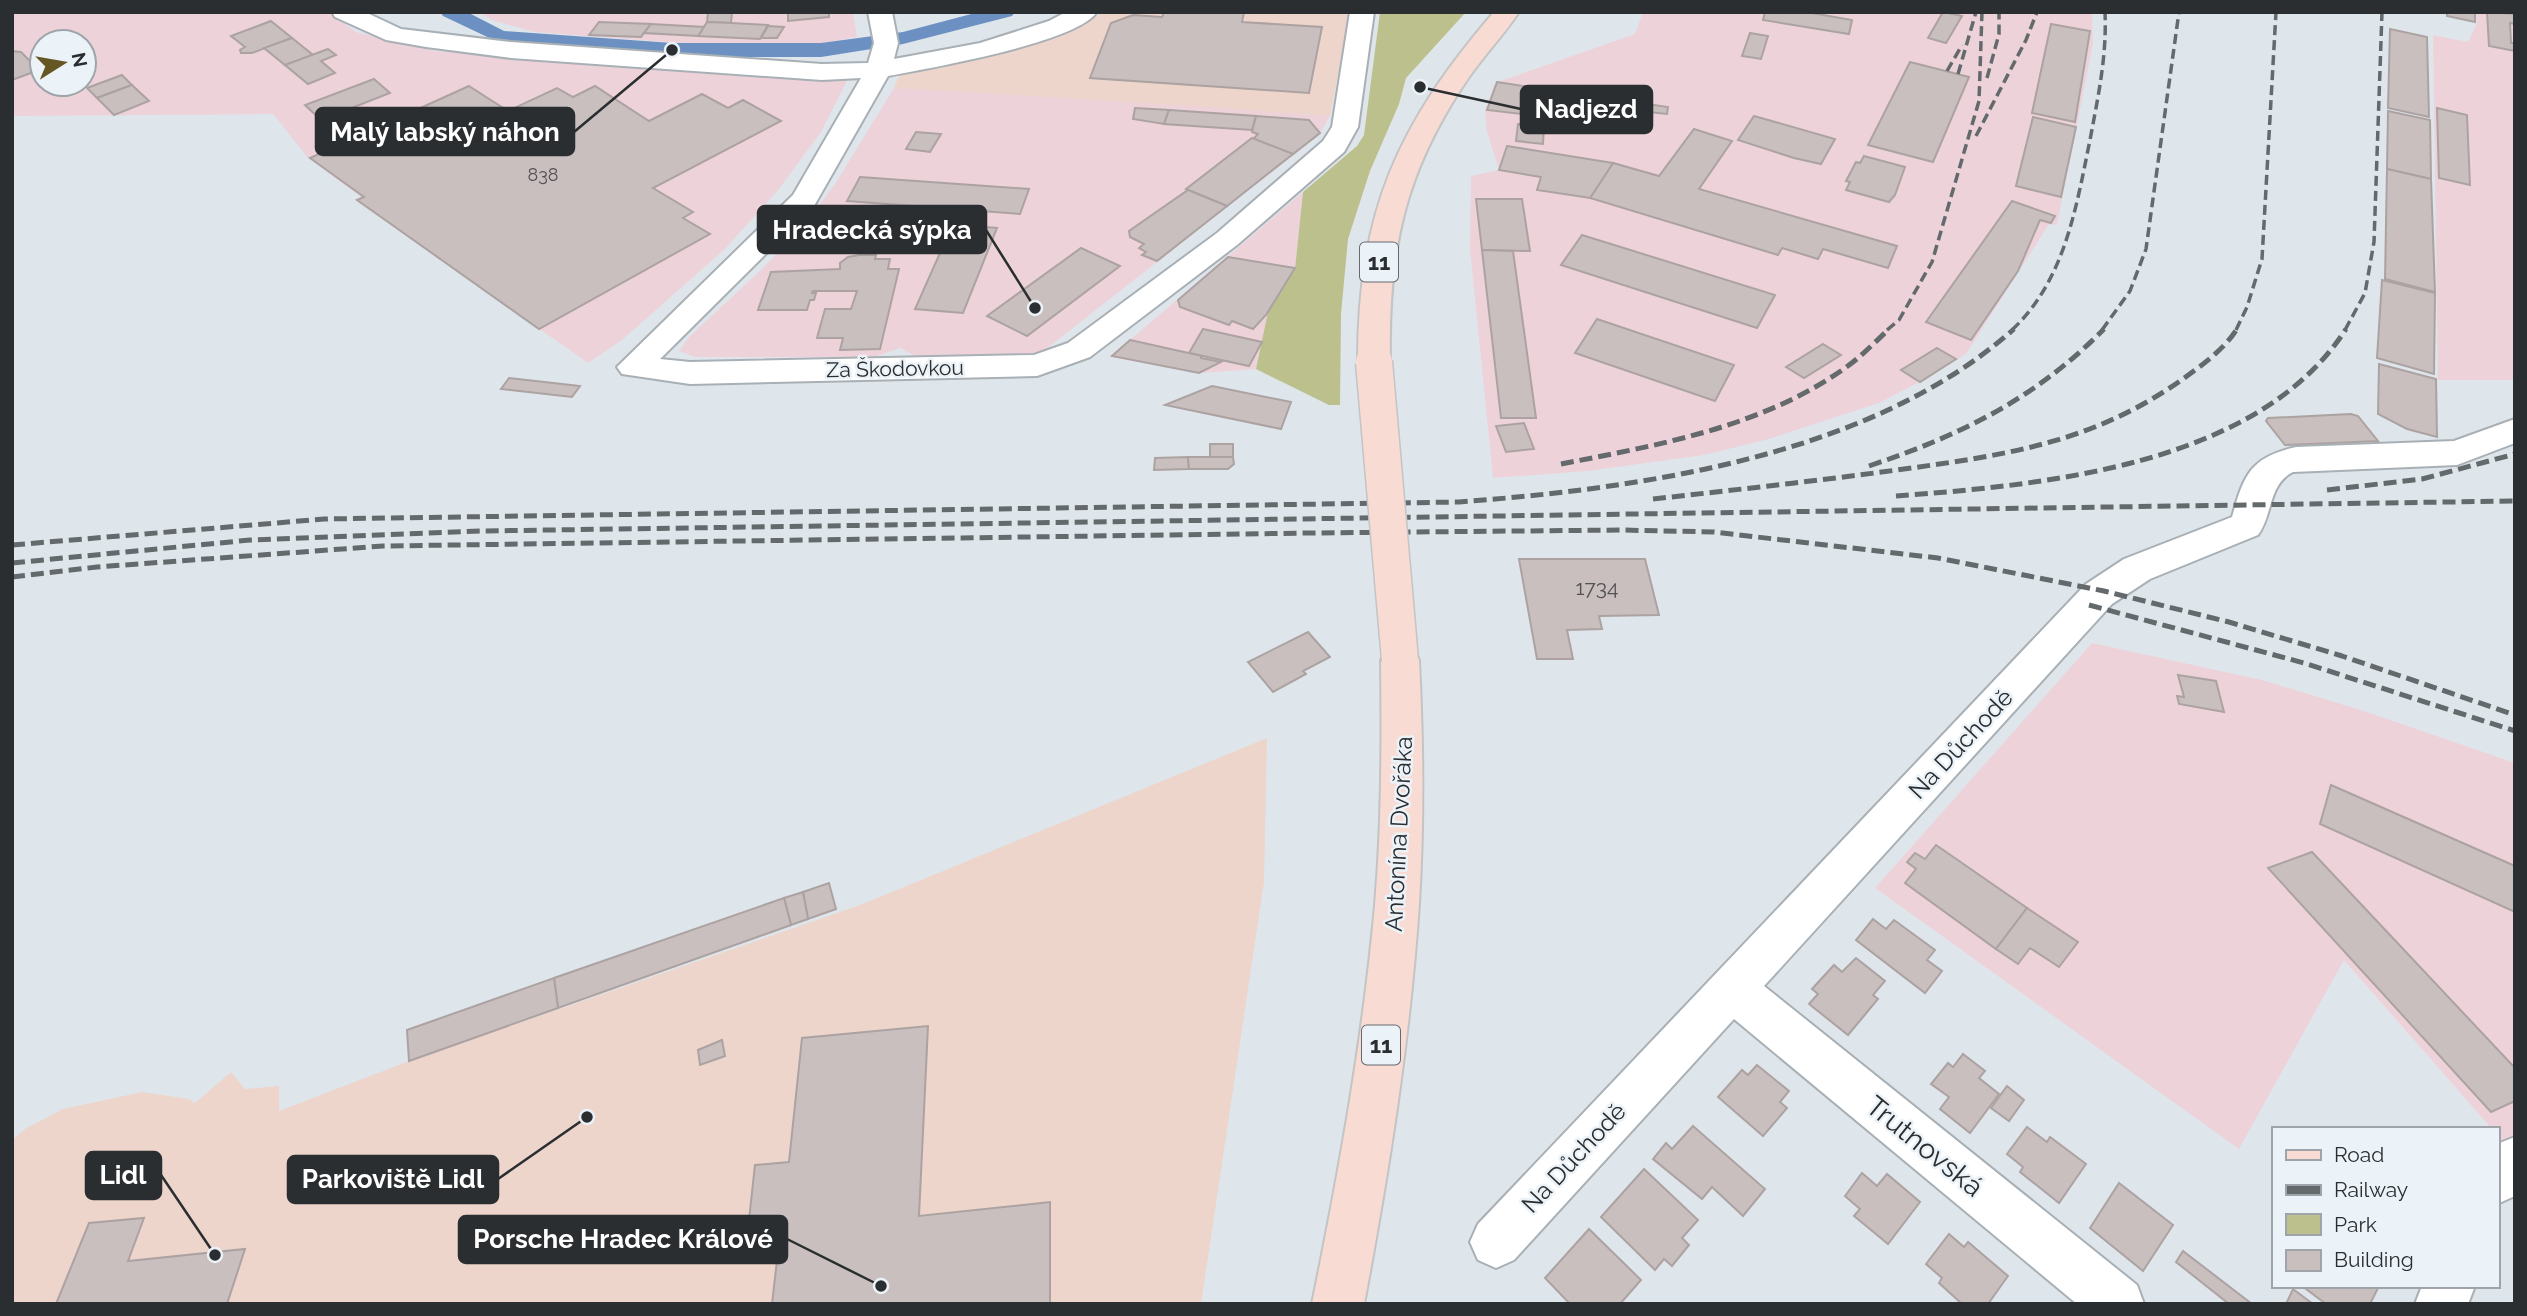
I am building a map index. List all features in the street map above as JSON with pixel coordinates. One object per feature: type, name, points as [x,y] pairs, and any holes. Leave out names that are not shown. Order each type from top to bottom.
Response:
[{"type":"main road","name":"Antonína Dvořáka","points":[[1338,1304],[1352,1233],[1393,955],[1402,857],[1404,732],[1374,362],[1376,288],[1384,231],[1396,190],[1422,135],[1452,83],[1507,12]]},
{"type":"street","points":[[344,12],[395,35],[511,50],[822,72],[882,38],[985,51],[1058,26],[1085,12]]},
{"type":"street","name":"Za Škodovkou","points":[[882,38],[804,200],[633,367],[690,373],[1037,365],[1079,349],[1227,239],[1334,146],[1345,127],[1362,12]]},
{"type":"street","name":"Na Důchodě","points":[[1496,1242],[2099,594],[2137,569],[2245,526],[2249,521],[2261,479],[2277,463],[2296,459],[2457,453],[2515,430]]},
{"type":"street","name":"Trutnovská","points":[[1732,989],[2118,1304]]},
{"type":"street","points":[[2499,1174],[2502,1167],[2515,1162]]},
{"type":"street","points":[[2441,1304],[2448,1288]]},
{"type":"shaded area","points":[[12,12],[328,12],[356,32],[435,51],[848,79],[821,132],[779,189],[725,249],[622,340],[588,363],[355,200],[361,197],[308,158],[273,114],[12,116]]},
{"type":"shaded area","points":[[479,12],[853,12],[857,37],[801,47],[691,44],[535,32],[494,21]]},
{"type":"shaded area","points":[[1105,12],[1350,12],[1330,116],[894,88],[900,73],[940,68],[1029,45]]},
{"type":"shaded area","points":[[1643,12],[2092,12],[2093,44],[2057,225],[2049,224],[1966,354],[1879,403],[1769,439],[1704,455],[1588,471],[1493,478],[1470,250],[1471,176],[1499,170],[1487,132],[1485,110],[1495,83],[1635,34]]},
{"type":"shaded area","points":[[2476,12],[2515,12],[2515,380],[2438,380],[2433,35],[2468,42],[2477,23]]},
{"type":"shaded area","points":[[894,88],[1330,116],[1320,134],[1036,357],[917,357],[900,348],[874,357],[695,357],[679,351],[689,337],[763,268],[809,219],[835,184]]},
{"type":"shaded area","points":[[1303,192],[1295,269],[1268,312],[1256,369],[1201,373],[1110,357]]},
{"type":"shaded area","points":[[2092,643],[2262,680],[2364,711],[2515,763],[2515,1155],[2499,1137],[2499,1127],[2490,1127],[2344,960],[2239,1149],[1875,888]]},
{"type":"shaded area","points":[[1267,738],[1264,882],[1201,1304],[12,1304],[12,1140],[25,1129],[63,1109],[142,1092],[189,1099],[195,1103],[231,1072],[245,1089],[279,1086],[279,1111],[409,1061],[860,905]]},
{"type":"green space","points":[[1380,12],[1466,12],[1406,78],[1399,104],[1370,171],[1348,239],[1341,314],[1340,405],[1329,405],[1256,369],[1268,312],[1295,269],[1303,192],[1357,146],[1364,135]]},
{"type":"building","points":[[708,12],[732,12],[731,23],[707,22]]},
{"type":"building","points":[[788,12],[829,12],[829,17],[788,21]]},
{"type":"building","points":[[1164,12],[1244,12],[1242,22],[1322,27],[1309,93],[1090,78],[1111,23],[1133,15],[1162,17]]},
{"type":"building","points":[[1765,12],[1806,12],[1852,20],[1849,34],[1763,20]]},
{"type":"building","points":[[1943,12],[1962,16],[1946,43],[1928,38]]},
{"type":"building","points":[[2447,12],[2475,12],[2475,22],[2447,16]]},
{"type":"building","points":[[2487,12],[2515,14],[2515,24],[2510,23],[2511,43],[2515,43],[2515,51],[2489,46]]},
{"type":"building","points":[[271,21],[292,38],[252,53],[241,53],[240,50],[245,47],[231,36]]},
{"type":"building","points":[[599,22],[651,24],[641,37],[589,35]]},
{"type":"building","points":[[707,22],[768,25],[760,39],[698,36]]},
{"type":"building","points":[[651,24],[704,27],[698,36],[644,33]]},
{"type":"building","points":[[2051,24],[2090,31],[2075,122],[2032,113]]},
{"type":"building","points":[[768,26],[784,27],[777,38],[761,38]]},
{"type":"building","points":[[2390,29],[2427,37],[2429,117],[2388,108]]},
{"type":"building","points":[[1750,33],[1768,36],[1761,59],[1742,56]]},
{"type":"building","points":[[292,38],[313,55],[285,65],[264,48]]},
{"type":"building","points":[[328,49],[336,55],[321,61],[335,73],[308,84],[285,65]]},
{"type":"building","points":[[12,51],[21,52],[28,59],[28,74],[12,80]]},
{"type":"building","points":[[1910,62],[1969,77],[1933,162],[1868,145]]},
{"type":"building","points":[[122,75],[132,85],[98,98],[98,84]]},
{"type":"building","points":[[374,79],[390,93],[321,120],[305,105]]},
{"type":"building","points":[[1497,82],[1548,90],[1545,99],[1540,98],[1539,101],[1544,101],[1540,116],[1487,110]]},
{"type":"building","points":[[132,85],[149,101],[114,115],[98,98]]},
{"type":"building","points":[[469,86],[508,111],[557,88],[573,97],[595,86],[649,121],[702,94],[728,108],[743,100],[781,121],[653,188],[693,212],[683,218],[710,234],[539,329],[357,200],[364,197],[310,158]]},
{"type":"building","points":[[1599,97],[1668,107],[1667,114],[1617,109],[1597,104]]},
{"type":"building","points":[[1135,108],[1169,110],[1164,124],[1133,119]]},
{"type":"building","points":[[2437,108],[2467,115],[2470,185],[2439,178]]},
{"type":"building","points":[[1169,110],[1256,116],[1252,130],[1164,124]]},
{"type":"building","points":[[2388,111],[2430,120],[2431,179],[2387,169]]},
{"type":"building","points":[[1256,116],[1309,120],[1320,133],[1293,154],[1253,139],[1258,134],[1252,132]]},
{"type":"building","points":[[1754,116],[1835,139],[1821,164],[1794,158],[1738,140]]},
{"type":"building","points":[[2033,117],[2076,127],[2061,197],[2016,186]]},
{"type":"building","points":[[1518,124],[1544,126],[1543,144],[1516,141]]},
{"type":"building","points":[[1694,129],[1732,141],[1699,189],[1897,246],[1888,268],[1823,249],[1818,259],[1782,248],[1778,255],[1590,198],[1613,163],[1659,176]]},
{"type":"building","points":[[916,132],[941,134],[930,152],[906,149]]},
{"type":"building","points":[[1252,138],[1293,154],[1227,206],[1186,189]]},
{"type":"building","points":[[1507,146],[1613,163],[1590,198],[1537,190],[1541,177],[1499,170]]},
{"type":"building","points":[[1864,156],[1905,167],[1895,195],[1889,202],[1846,190],[1850,182],[1846,181],[1856,162],[1860,163]]},
{"type":"building","points":[[2387,169],[2431,179],[2435,292],[2385,279]]},
{"type":"building","points":[[860,177],[1029,189],[1020,214],[847,201]]},
{"type":"building","points":[[1188,190],[1227,206],[1157,261],[1142,255],[1146,252],[1139,248],[1144,244],[1130,237],[1129,231]]},
{"type":"building","points":[[1476,199],[1522,199],[1530,251],[1482,250]]},
{"type":"building","points":[[2012,201],[2055,216],[2051,223],[2040,220],[2018,271],[1971,340],[1926,322]]},
{"type":"building","points":[[909,221],[997,228],[963,313],[915,309],[944,244],[899,241]]},
{"type":"building","points":[[1582,235],[1775,295],[1757,328],[1561,265]]},
{"type":"building","points":[[1081,248],[1120,266],[1027,336],[987,316]]},
{"type":"building","points":[[1482,250],[1513,251],[1536,418],[1501,418]]},
{"type":"building","points":[[876,255],[875,259],[890,259],[888,269],[899,269],[880,349],[840,350],[843,338],[817,338],[825,309],[851,309],[857,291],[813,291],[812,293],[816,293],[814,300],[810,300],[807,310],[758,310],[771,272],[840,269],[840,263],[848,257]]},
{"type":"building","points":[[1228,257],[1295,268],[1266,315],[1253,329],[1232,321],[1229,325],[1180,307],[1178,300]]},
{"type":"building","points":[[2382,280],[2435,293],[2434,374],[2377,358]]},
{"type":"building","points":[[1597,319],[1734,365],[1715,401],[1575,353]]},
{"type":"building","points":[[1203,329],[1262,342],[1249,366],[1189,353]]},
{"type":"building","points":[[1130,340],[1221,362],[1199,373],[1112,356]]},
{"type":"building","points":[[1823,344],[1841,355],[1804,378],[1786,367]]},
{"type":"building","points":[[1937,348],[1956,359],[1920,382],[1901,370]]},
{"type":"building","points":[[2379,364],[2436,379],[2437,437],[2407,429],[2378,414]]},
{"type":"building","points":[[509,378],[580,386],[572,397],[501,389]]},
{"type":"building","points":[[1212,386],[1291,402],[1281,429],[1165,405]]},
{"type":"building","points":[[2351,414],[2358,416],[2378,441],[2285,445],[2266,421],[2268,418]]},
{"type":"building","points":[[1524,423],[1534,449],[1506,452],[1496,426]]},
{"type":"building","points":[[1210,444],[1233,444],[1233,457],[1210,457]]},
{"type":"building","points":[[1188,457],[1189,469],[1154,470],[1155,458]]},
{"type":"building","points":[[1188,457],[1233,457],[1234,464],[1228,469],[1189,469]]},
{"type":"building","points":[[1519,559],[1645,559],[1659,615],[1599,616],[1602,629],[1567,630],[1573,659],[1537,659]]},
{"type":"building","points":[[1308,632],[1330,657],[1303,671],[1306,674],[1273,692],[1248,662]]},
{"type":"building","points":[[2178,675],[2216,681],[2224,712],[2179,704],[2177,696],[2184,697]]},
{"type":"building","points":[[2331,785],[2515,866],[2515,912],[2320,824]]},
{"type":"building","points":[[1936,845],[2027,908],[1996,949],[1905,883],[1916,869],[1907,862],[1915,853],[1925,859]]},
{"type":"building","points":[[2312,852],[2515,1068],[2515,1101],[2491,1112],[2268,868]]},
{"type":"building","points":[[829,883],[836,909],[808,919],[803,892]]},
{"type":"building","points":[[803,892],[808,919],[791,925],[784,898]]},
{"type":"building","points":[[784,898],[791,925],[558,1008],[554,978]]},
{"type":"building","points":[[2027,908],[2078,942],[2059,967],[2030,948],[2018,964],[1996,949]]},
{"type":"building","points":[[1873,919],[1886,929],[1894,920],[1935,950],[1927,960],[1942,971],[1925,993],[1856,940]]},
{"type":"building","points":[[1856,958],[1885,981],[1873,995],[1878,999],[1848,1035],[1809,1004],[1818,994],[1812,989],[1834,965],[1842,972]]},
{"type":"building","points":[[554,978],[558,1008],[409,1061],[407,1030]]},
{"type":"building","points":[[928,1026],[919,1216],[1050,1202],[1050,1304],[772,1304],[780,1234],[747,1238],[755,1165],[789,1162],[802,1038]]},
{"type":"building","points":[[722,1040],[725,1056],[700,1065],[698,1050]]},
{"type":"building","points":[[1963,1054],[1985,1071],[1979,1078],[1999,1094],[1970,1133],[1940,1109],[1949,1097],[1931,1084],[1948,1063],[1953,1067]]},
{"type":"building","points":[[1757,1065],[1789,1091],[1780,1102],[1787,1108],[1763,1136],[1718,1097],[1742,1070],[1748,1075]]},
{"type":"building","points":[[2007,1086],[2024,1100],[2009,1121],[1991,1108]]},
{"type":"building","points":[[1693,1126],[1765,1189],[1743,1216],[1712,1187],[1702,1199],[1653,1159],[1666,1143],[1672,1149]]},
{"type":"building","points":[[2027,1127],[2047,1142],[2050,1137],[2086,1164],[2059,1203],[2020,1172],[2023,1167],[2007,1154]]},
{"type":"building","points":[[1644,1169],[1698,1220],[1682,1238],[1689,1245],[1672,1266],[1664,1259],[1655,1270],[1601,1217]]},
{"type":"building","points":[[1862,1173],[1877,1186],[1887,1174],[1920,1202],[1888,1244],[1854,1216],[1860,1209],[1845,1196]]},
{"type":"building","points":[[2119,1183],[2173,1225],[2143,1271],[2090,1228]]},
{"type":"building","points":[[144,1218],[128,1261],[245,1249],[227,1304],[56,1304],[89,1223]]},
{"type":"building","points":[[1589,1229],[1641,1280],[1620,1304],[1570,1304],[1545,1278]]},
{"type":"building","points":[[1949,1234],[1964,1247],[1968,1242],[2008,1276],[1988,1304],[1962,1304],[1939,1283],[1942,1278],[1926,1264]]},
{"type":"building","points":[[2183,1251],[2252,1304],[2229,1304],[2176,1262]]},
{"type":"building","points":[[2305,1288],[2378,1288],[2370,1304],[2326,1304]]},
{"type":"building","points":[[2293,1289],[2313,1304],[2286,1304]]},
{"type":"waterway","points":[[450,12],[500,37],[672,50],[821,50],[903,38],[1005,12]]},
{"type":"railway","points":[[1958,74],[1976,12]]},
{"type":"railway","points":[[1887,330],[1899,320],[1932,262],[1979,101],[1982,12]]},
{"type":"railway","points":[[1987,78],[1999,34],[1999,12]]},
{"type":"railway","points":[[1976,136],[2026,40],[2037,12]]},
{"type":"railway","points":[[2012,330],[2045,289],[2066,242],[2085,166],[2099,92],[2105,45],[2105,12]]},
{"type":"railway","points":[[2102,330],[2130,291],[2146,249],[2179,12]]},
{"type":"railway","points":[[2236,330],[2247,307],[2262,259],[2276,12]]},
{"type":"railway","points":[[2345,330],[2365,293],[2374,242],[2382,12]]},
{"type":"railway","points":[[1947,71],[1962,45]]},
{"type":"railway","points":[[1561,464],[1672,441],[1745,419],[1813,388],[1845,368],[1889,329]]},
{"type":"railway","points":[[12,545],[324,519],[1459,502],[1530,496],[1678,475],[1752,458],[1824,436],[1893,408],[1957,372],[2014,329]]},
{"type":"railway","points":[[1869,466],[1935,441],[1995,412],[2051,376],[2104,329]]},
{"type":"railway","points":[[1653,499],[1937,464],[2048,442],[2084,431],[2153,399],[2208,360],[2227,343],[2237,329]]},
{"type":"railway","points":[[1896,496],[2016,485],[2080,474],[2143,460],[2204,439],[2259,411],[2307,375],[2346,329]]},
{"type":"railway","points":[[2327,490],[2422,479],[2515,454]]},
{"type":"railway","points":[[12,563],[250,540],[482,531],[2515,501]]},
{"type":"railway","points":[[12,577],[97,567],[383,546],[1311,533],[1621,530],[1714,532],[1938,558],[2104,591],[2229,622],[2342,656],[2515,715]]},
{"type":"railway","points":[[2089,605],[2304,663],[2515,731]]},
{"type":"place","name":"Malý labský náhon","points":[[672,50]]},
{"type":"place","name":"Nadjezd","points":[[1420,87]]},
{"type":"place","name":"Hradecká sýpka","points":[[1035,308]]},
{"type":"place","name":"Parkoviště Lidl","points":[[587,1117]]},
{"type":"place","name":"Lidl","points":[[215,1255]]},
{"type":"place","name":"Porsche Hradec Králové","points":[[881,1286]]}]
